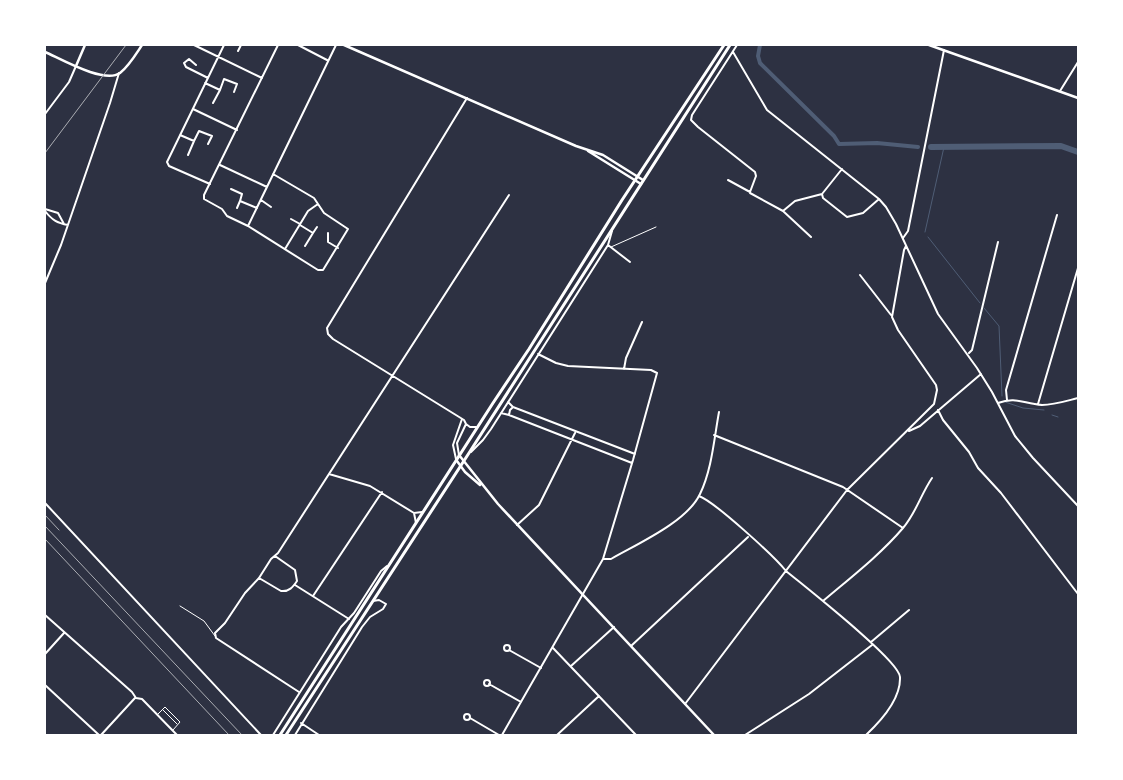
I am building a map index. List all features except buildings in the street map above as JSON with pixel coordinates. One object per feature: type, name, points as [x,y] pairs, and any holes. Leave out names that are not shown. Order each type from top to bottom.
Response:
[{"type":"main road","points":[[280,735],[724,45]]},
{"type":"main road","points":[[286,735],[730,45]]},
{"type":"street","points":[[45,114],[69,82],[85,45]]},
{"type":"street","points":[[45,283],[68,225],[119,74],[142,45]]},
{"type":"street","points":[[194,45],[262,78]]},
{"type":"street","points":[[210,184],[168,164],[168,158],[224,45]]},
{"type":"street","points":[[238,51],[241,45]]},
{"type":"street","points":[[273,174],[313,197],[324,213],[348,229],[338,248],[321,271],[248,226],[227,216],[222,209],[204,199],[205,193],[278,45]]},
{"type":"street","points":[[298,45],[328,60]]},
{"type":"street","points":[[248,226],[336,45]]},
{"type":"street","points":[[344,45],[584,149],[603,155],[642,182]]},
{"type":"street","points":[[737,45],[691,118],[698,127],[755,172],[756,176],[750,192]]},
{"type":"street","points":[[929,45],[1078,98]]},
{"type":"street","points":[[902,238],[906,235],[908,229],[944,50]]},
{"type":"street","points":[[45,52],[103,76],[119,74]]},
{"type":"street","points":[[733,52],[767,110],[886,207],[938,314],[981,374],[1015,436],[1078,506]]},
{"type":"street","points":[[196,65],[189,59],[184,63],[186,67],[208,78]]},
{"type":"street","points":[[1060,91],[1078,62]]},
{"type":"street","points":[[213,103],[224,79],[237,84],[234,92]]},
{"type":"street","points":[[205,83],[220,90]]},
{"type":"street","points":[[467,98],[327,328],[328,334],[333,339],[462,419],[470,427],[478,426]]},
{"type":"street","points":[[192,109],[237,130]]},
{"type":"street","points":[[188,155],[199,131],[212,136],[208,144]]},
{"type":"street","points":[[180,134],[194,141]]},
{"type":"street","points":[[220,165],[267,187]]},
{"type":"street","points":[[782,211],[795,201],[822,194],[842,170]]},
{"type":"street","points":[[728,180],[782,211],[811,237]]},
{"type":"street","points":[[231,188],[242,194],[237,208]]},
{"type":"street","points":[[822,194],[823,198],[847,217],[863,213],[879,200]]},
{"type":"street","points":[[299,692],[214,636],[216,631],[225,623],[245,593],[275,556],[330,474],[509,195]]},
{"type":"street","points":[[261,200],[271,207]]},
{"type":"street","points":[[240,201],[257,208]]},
{"type":"street","points":[[285,249],[310,209],[318,204]]},
{"type":"street","points":[[45,210],[54,221],[68,225]]},
{"type":"street","points":[[45,210],[58,213],[64,224]]},
{"type":"street","points":[[1007,400],[1006,390],[1057,215]]},
{"type":"street","points":[[291,218],[313,233]]},
{"type":"street","points":[[469,453],[483,440],[608,245],[614,224]]},
{"type":"street","points":[[305,246],[317,227]]},
{"type":"street","points":[[328,233],[328,242],[338,248]]},
{"type":"street","points":[[968,354],[972,350],[998,242]]},
{"type":"street","points":[[608,245],[630,262]]},
{"type":"street","points":[[892,315],[906,246]]},
{"type":"street","points":[[1038,404],[1078,268]]},
{"type":"street","points":[[685,704],[847,490],[932,407],[937,390],[931,377],[898,330],[892,315],[860,274]]},
{"type":"street","points":[[624,369],[626,358],[642,322]]},
{"type":"street","points":[[470,718],[500,735],[603,559],[657,373],[651,370],[568,366],[556,363],[538,354]]},
{"type":"street","points":[[908,432],[920,426],[981,374]]},
{"type":"street","points":[[998,403],[1007,400],[1021,400],[1038,404],[1052,404],[1078,398]]},
{"type":"street","points":[[508,402],[513,407],[635,454]]},
{"type":"street","points":[[509,414],[513,407]]},
{"type":"street","points":[[938,410],[943,420],[964,446],[978,468],[1001,493],[1078,594]]},
{"type":"street","points":[[603,559],[611,559],[676,521],[699,496],[707,474],[719,412]]},
{"type":"street","points":[[501,413],[509,414],[632,463]]},
{"type":"street","points":[[462,419],[453,444],[456,460],[484,488]]},
{"type":"street","points":[[466,424],[457,443],[460,455],[484,488],[714,735]]},
{"type":"street","points":[[518,525],[539,505],[575,432]]},
{"type":"street","points":[[714,435],[843,487],[903,528]]},
{"type":"street","points":[[330,474],[366,484],[414,513],[424,512]]},
{"type":"street","points":[[823,601],[884,548],[903,528],[914,513],[932,478]]},
{"type":"street","points":[[313,596],[382,492]]},
{"type":"street","points":[[699,496],[709,502],[749,536],[786,571],[871,643],[898,671],[900,677],[898,686],[887,714],[866,735]]},
{"type":"street","points":[[45,503],[261,735]]},
{"type":"street","points":[[414,513],[416,524]]},
{"type":"street","points":[[631,646],[749,536]]},
{"type":"street","points":[[259,578],[281,591],[290,590],[295,585],[297,581],[295,570],[275,556]]},
{"type":"street","points":[[273,735],[341,627],[349,619],[376,577],[388,565]]},
{"type":"street","points":[[295,585],[349,619]]},
{"type":"street","points":[[378,592],[379,600]]},
{"type":"street","points":[[295,735],[362,627],[370,617],[386,604],[379,600],[372,601]]},
{"type":"street","points":[[745,735],[809,694],[909,610]]},
{"type":"street","points":[[45,616],[136,698]]},
{"type":"street","points":[[571,666],[614,627]]},
{"type":"street","points":[[45,654],[64,634]]},
{"type":"street","points":[[553,647],[636,735]]},
{"type":"street","points":[[509,650],[540,668]]},
{"type":"street","points":[[489,684],[521,702]]},
{"type":"street","points":[[45,685],[100,735],[136,698],[142,698],[177,735]]},
{"type":"street","points":[[557,735],[599,696]]},
{"type":"street","points":[[301,723],[319,735]]},
{"type":"lane","points":[[611,248],[656,227]]},
{"type":"lane","points":[[180,606],[204,621],[214,636]]},
{"type":"lane","points":[[158,715],[165,707],[180,722],[172,730]]},
{"type":"lane","points":[[163,710],[178,724]]},
{"type":"waterway","points":[[760,45],[758,56],[760,63],[834,136],[839,144],[877,143],[918,147]]},
{"type":"waterway","points":[[931,147],[1061,146],[1078,152]]},
{"type":"waterway","points":[[925,232],[944,147]]},
{"type":"waterway","points":[[928,237],[980,303]]},
{"type":"waterway","points":[[984,308],[999,326],[1002,396]]},
{"type":"waterway","points":[[1005,402],[1023,408],[1044,410]]},
{"type":"waterway","points":[[1052,415],[1058,417]]},
{"type":"railway","points":[[45,153],[126,45]]},
{"type":"railway","points":[[45,515],[59,530]]},
{"type":"railway","points":[[45,526],[242,735]]},
{"type":"railway","points":[[45,539],[229,735]]}]
